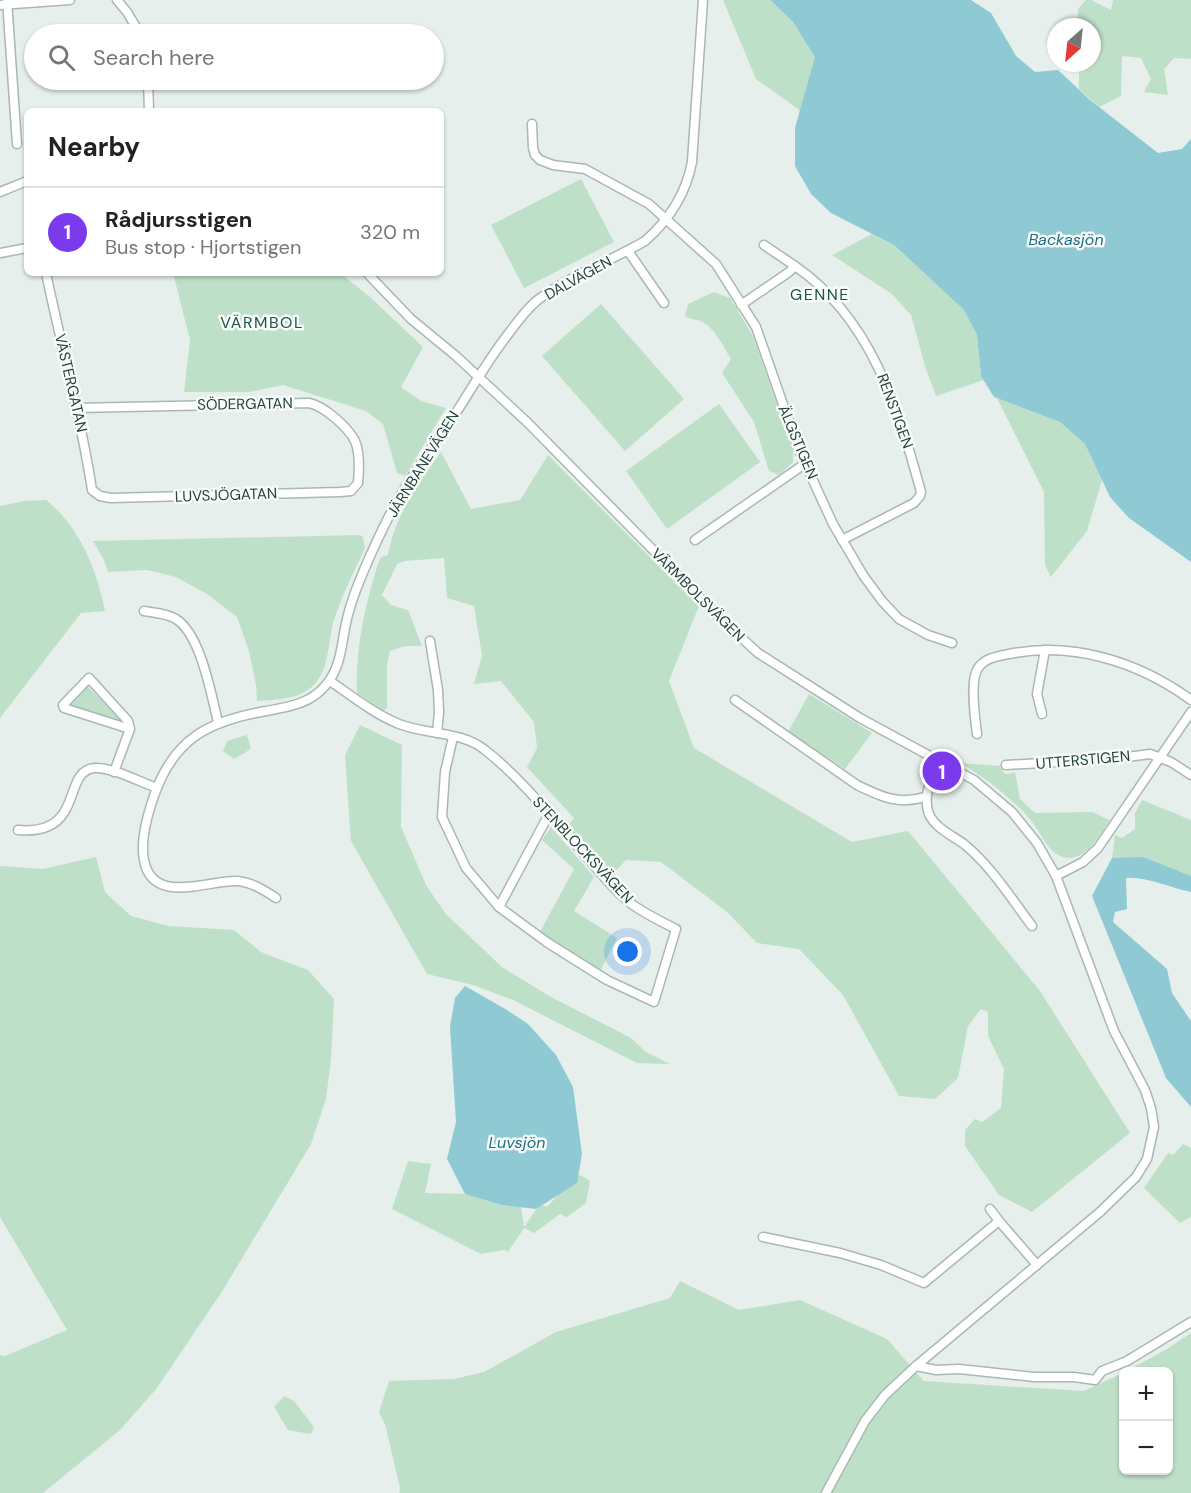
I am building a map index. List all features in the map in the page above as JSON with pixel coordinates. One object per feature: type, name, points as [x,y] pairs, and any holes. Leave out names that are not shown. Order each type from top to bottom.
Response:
[{"type":"street","points":[[17,144],[5,3],[70,0]]},
{"type":"street","points":[[117,0],[134,24]]},
{"type":"street","name":"DALVÄGEN","points":[[478,376],[518,321],[539,300],[645,240],[666,219],[680,198],[690,173],[703,0]]},
{"type":"street","points":[[148,90],[149,108]]},
{"type":"street","points":[[532,124],[533,148],[540,160],[546,164],[585,169],[594,173],[649,204],[666,219]]},
{"type":"street","points":[[0,192],[24,185]]},
{"type":"street","name":"ÄLGSTIGEN","points":[[666,219],[716,264],[761,338],[791,429],[842,540],[863,575],[890,611],[909,627],[952,644]]},
{"type":"street","name":"RENSTIGEN","points":[[764,245],[820,285],[851,322],[869,349],[897,412],[921,492],[914,503],[842,540]]},
{"type":"street","points":[[0,253],[24,249]]},
{"type":"street","points":[[628,250],[664,303]]},
{"type":"street","points":[[741,304],[795,266]]},
{"type":"street","name":"VÄSTERGATAN","points":[[47,276],[94,493]]},
{"type":"street","name":"VÄRMBOLSVÄGEN","points":[[370,276],[411,319],[478,376],[548,443],[721,619],[758,653],[851,712],[974,780],[1012,812],[1037,843],[1056,876],[1114,1030],[1145,1090],[1154,1127],[1147,1158],[1131,1184],[916,1366],[885,1395],[870,1414],[826,1493]]},
{"type":"street","name":"JÄRNBANEVÄGEN","points":[[276,898],[256,886],[236,881],[192,888],[165,886],[155,881],[148,873],[143,849],[146,822],[157,788],[179,750],[189,740],[218,722],[304,702],[320,692],[330,681],[339,660],[348,614],[376,543],[409,480],[449,424],[478,376]]},
{"type":"street","name":"SÖDERGATAN","points":[[75,408],[309,403],[318,405],[336,420],[355,441],[359,476],[356,486]]},
{"type":"street","points":[[695,540],[806,463]]},
{"type":"street","name":"LUVSJÖGATAN","points":[[94,493],[111,498],[202,496],[340,492],[351,491],[356,486]]},
{"type":"street","points":[[144,611],[168,615],[183,624],[189,632],[203,667],[218,722]]},
{"type":"street","points":[[430,641],[438,690],[437,733]]},
{"type":"street","points":[[1042,714],[1037,694],[1045,650]]},
{"type":"street","points":[[977,734],[974,687],[975,676],[981,664],[996,657],[1024,651],[1081,652],[1139,669],[1191,700]]},
{"type":"street","points":[[114,772],[130,729],[128,721],[89,678],[63,705],[64,708],[130,729]]},
{"type":"street","name":"STENBLOCKSVÄGEN","points":[[330,681],[397,723],[417,730],[470,740],[486,750],[549,814],[620,894],[640,910],[676,929],[654,1002],[607,980],[574,961],[499,907],[466,868],[442,817],[445,772],[453,737]]},
{"type":"street","points":[[735,700],[857,785],[875,794],[906,802],[925,797]]},
{"type":"street","points":[[1056,876],[1083,862],[1098,848],[1191,712]]},
{"type":"street","name":"UTTERSTIGEN","points":[[1006,765],[1112,759],[1150,754],[1160,757]]},
{"type":"street","points":[[1160,757],[1191,775]]},
{"type":"street","points":[[939,761],[925,797],[929,814],[933,820],[973,852],[998,880],[1032,926]]},
{"type":"street","points":[[18,830],[30,831],[58,821],[63,815],[76,782],[84,772],[91,768],[114,772],[157,788]]},
{"type":"street","points":[[499,907],[549,814]]},
{"type":"street","points":[[990,1209],[1037,1265]]},
{"type":"street","points":[[763,1237],[840,1253],[881,1265],[924,1283],[999,1221]]},
{"type":"street","points":[[916,1366],[936,1370],[968,1369],[1034,1377],[1074,1377],[1095,1380],[1102,1371],[1127,1361],[1191,1322]]},
{"type":"green space","points":[[723,0],[770,0],[793,22],[816,57],[800,112],[756,79]]},
{"type":"green space","points":[[1086,0],[1091,0],[1111,10],[1113,0],[1191,0],[1191,59],[1174,58],[1164,69],[1168,95],[1144,92],[1151,79],[1141,58],[1122,56],[1121,96],[1099,107],[1079,89],[1079,72],[1101,72],[1101,18],[1078,18],[1078,9]]},
{"type":"green space","points":[[581,179],[614,242],[524,288],[491,225]]},
{"type":"green space","points":[[872,234],[894,245],[964,310],[977,335],[981,375],[984,380],[936,396],[911,315],[892,294],[832,255]]},
{"type":"green space","points":[[174,276],[344,276],[371,298],[423,347],[401,387],[421,401],[446,408],[405,476],[397,473],[383,424],[366,411],[283,385],[249,392],[184,392],[190,340]]},
{"type":"green space","points":[[714,292],[730,298],[753,336],[793,450],[793,462],[779,475],[769,471],[754,422],[722,373],[731,359],[723,345],[708,326],[685,316],[688,304]]},
{"type":"green space","points":[[601,304],[684,399],[625,451],[542,356]]},
{"type":"green space","points":[[997,398],[1060,422],[1085,444],[1102,480],[1087,531],[1051,577],[1045,565],[1044,492]]},
{"type":"green space","points":[[719,404],[760,462],[667,529],[626,471]]},
{"type":"green space","points":[[441,452],[471,509],[520,500],[548,455],[699,606],[669,681],[694,748],[852,842],[908,831],[1040,991],[1130,1133],[1032,1212],[999,1195],[965,1146],[965,1130],[975,1119],[982,1122],[1001,1108],[1004,1069],[988,1036],[988,1012],[981,1009],[968,1026],[958,1078],[935,1099],[899,1096],[843,995],[799,949],[757,943],[727,912],[661,862],[626,860],[611,876],[567,827],[574,818],[527,767],[537,748],[534,722],[501,681],[474,684],[482,656],[474,606],[447,598],[444,558],[405,561],[397,564],[382,595],[391,605],[408,610],[422,646],[405,646],[390,651],[387,665],[387,708],[383,711],[357,693],[362,627],[378,564],[381,557],[388,555],[396,527],[409,500]]},
{"type":"green space","points":[[46,500],[78,536],[92,565],[105,611],[81,613],[0,718],[0,506],[24,501]]},
{"type":"green space","points":[[360,535],[363,537],[365,548],[337,611],[327,657],[318,680],[311,688],[292,697],[257,701],[249,651],[237,617],[207,594],[176,577],[147,570],[108,572],[93,541]]},
{"type":"green space","points":[[87,686],[123,721],[71,706],[71,702]]},
{"type":"green space","points":[[809,694],[872,733],[845,769],[788,732]]},
{"type":"green space","points":[[360,725],[402,745],[401,827],[427,887],[446,914],[502,967],[551,997],[631,1038],[646,1052],[670,1064],[637,1063],[513,1000],[473,985],[427,974],[351,841],[345,755]]},
{"type":"green space","points":[[247,735],[251,749],[234,759],[223,751],[227,741]]},
{"type":"green space","points":[[961,763],[1001,766],[1004,773],[1015,772],[1020,799],[1035,813],[1092,812],[1110,820],[1087,850],[1074,857],[1061,856],[1046,844],[1032,822],[1016,805],[990,782]]},
{"type":"green space","points":[[1142,800],[1191,820],[1191,876],[1112,858],[1115,835],[1122,838],[1135,829],[1135,813]]},
{"type":"green space","points":[[551,827],[594,877],[574,911],[617,938],[600,971],[540,932],[574,869],[542,840]]},
{"type":"green space","points":[[96,857],[105,892],[131,916],[169,926],[234,930],[261,952],[308,970],[334,999],[326,1099],[311,1144],[223,1290],[157,1388],[120,1430],[43,1493],[0,1493],[0,1355],[5,1356],[67,1330],[0,1217],[0,866],[43,869]]},
{"type":"green space","points":[[1183,1144],[1191,1148],[1191,1217],[1180,1223],[1144,1188],[1168,1153],[1173,1155]]},
{"type":"green space","points":[[408,1161],[431,1164],[425,1193],[465,1194],[502,1205],[521,1207],[524,1227],[540,1204],[547,1207],[557,1196],[563,1183],[580,1175],[590,1181],[586,1203],[567,1217],[560,1214],[534,1233],[524,1228],[508,1252],[504,1250],[481,1254],[392,1209]]},
{"type":"green space","points":[[680,1281],[739,1310],[800,1300],[887,1339],[924,1381],[1084,1391],[1119,1375],[1119,1475],[1173,1475],[1173,1367],[1134,1367],[1191,1333],[1191,1493],[399,1493],[400,1488],[385,1424],[379,1412],[389,1381],[454,1379],[484,1372],[556,1332],[670,1298]]},
{"type":"green space","points":[[284,1396],[294,1401],[314,1427],[311,1434],[288,1430],[274,1407]]},
{"type":"water","name":"Backasjön","points":[[770,0],[971,0],[991,13],[1016,56],[1035,72],[1060,72],[1090,100],[1158,153],[1182,149],[1191,139],[1191,562],[1129,518],[1110,497],[1085,444],[1060,422],[994,397],[981,376],[977,335],[964,310],[894,245],[831,213],[811,194],[795,166],[795,128],[815,57],[793,22]]},
{"type":"water","points":[[1143,857],[1191,876],[1191,892],[1150,880],[1126,878],[1127,909],[1115,912],[1113,922],[1167,969],[1172,993],[1191,1021],[1191,1107],[1166,1078],[1092,896],[1112,858]]},
{"type":"water","name":"Luvsjön","points":[[465,986],[528,1024],[556,1055],[573,1087],[582,1154],[577,1183],[536,1209],[502,1205],[465,1194],[447,1159],[456,1122],[450,1027],[455,998]]},
{"type":"place","name":"Rådjursstigen","points":[[942,771]]},
{"type":"district","name":"GENNE","points":[[820,294]]},
{"type":"district","name":"VÄRMBOL","points":[[262,322]]}]
